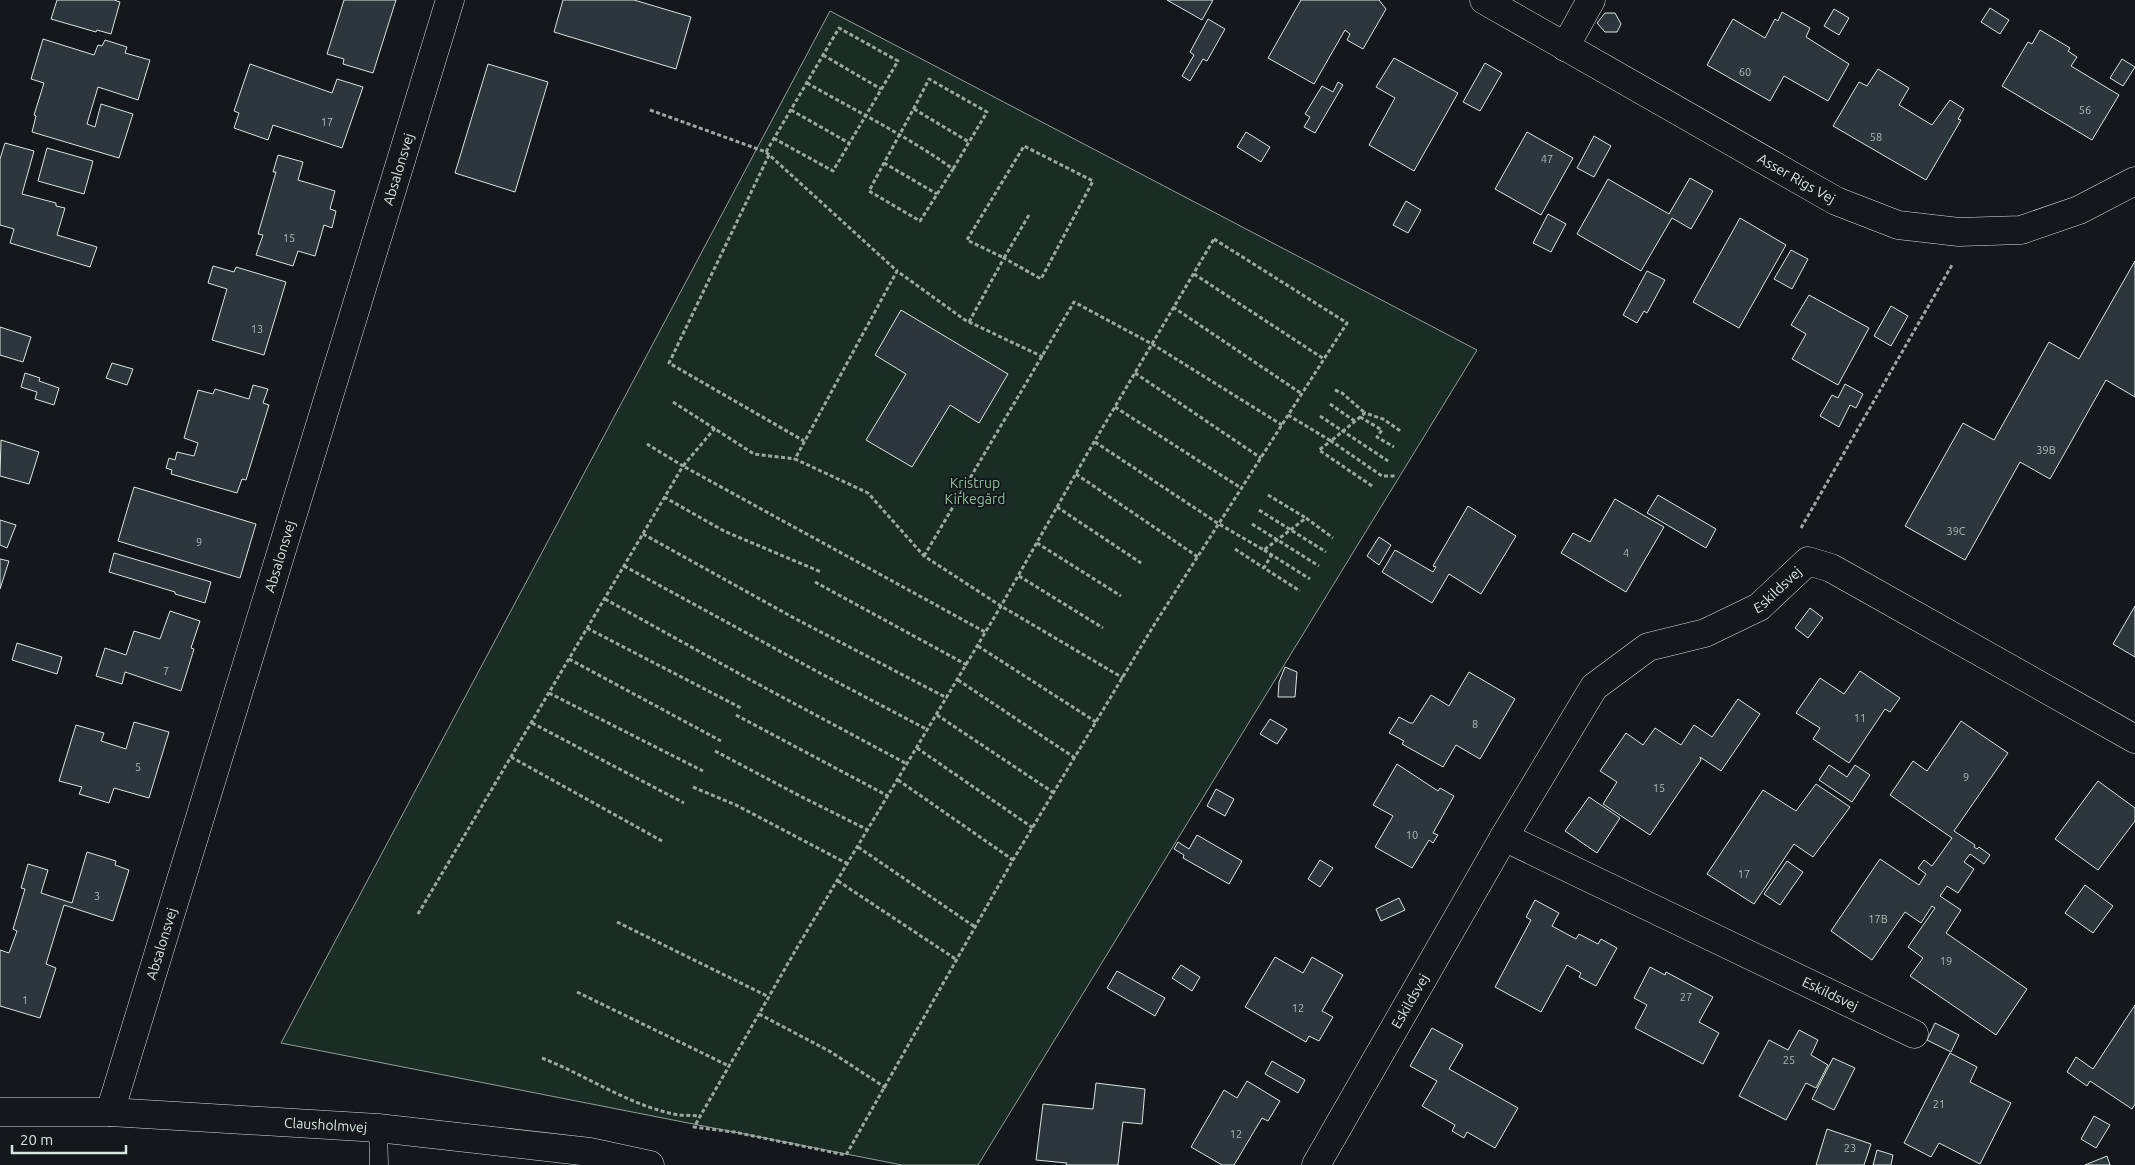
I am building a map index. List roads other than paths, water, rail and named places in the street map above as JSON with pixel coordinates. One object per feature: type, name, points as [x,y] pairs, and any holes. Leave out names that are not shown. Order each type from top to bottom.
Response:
[{"type":"street","name":"Absalonsvej","points":[[110,1112],[450,0]]},
{"type":"street","name":"Asser Rigs Vej","points":[[1484,0],[1836,201],[1898,225],[1959,232],[2020,230],[2079,210],[2135,181]]},
{"type":"street","points":[[1565,47],[1591,0]]},
{"type":"street","name":"Eskildsvej","points":[[1316,1165],[1504,837],[1594,687],[1648,647],[1705,633],[1759,607],[1808,561],[1831,568],[2135,739]]},
{"type":"street","name":"Eskildsvej","points":[[1504,837],[1914,1034]]},
{"type":"street","name":"Clausholmvej","points":[[0,1112],[110,1112],[378,1128],[590,1152],[650,1165]]},
{"type":"lane","points":[[378,1128],[379,1165]]},
{"type":"park label","name":"Kristrup Kirkegård","points":[[975,492]]}]
